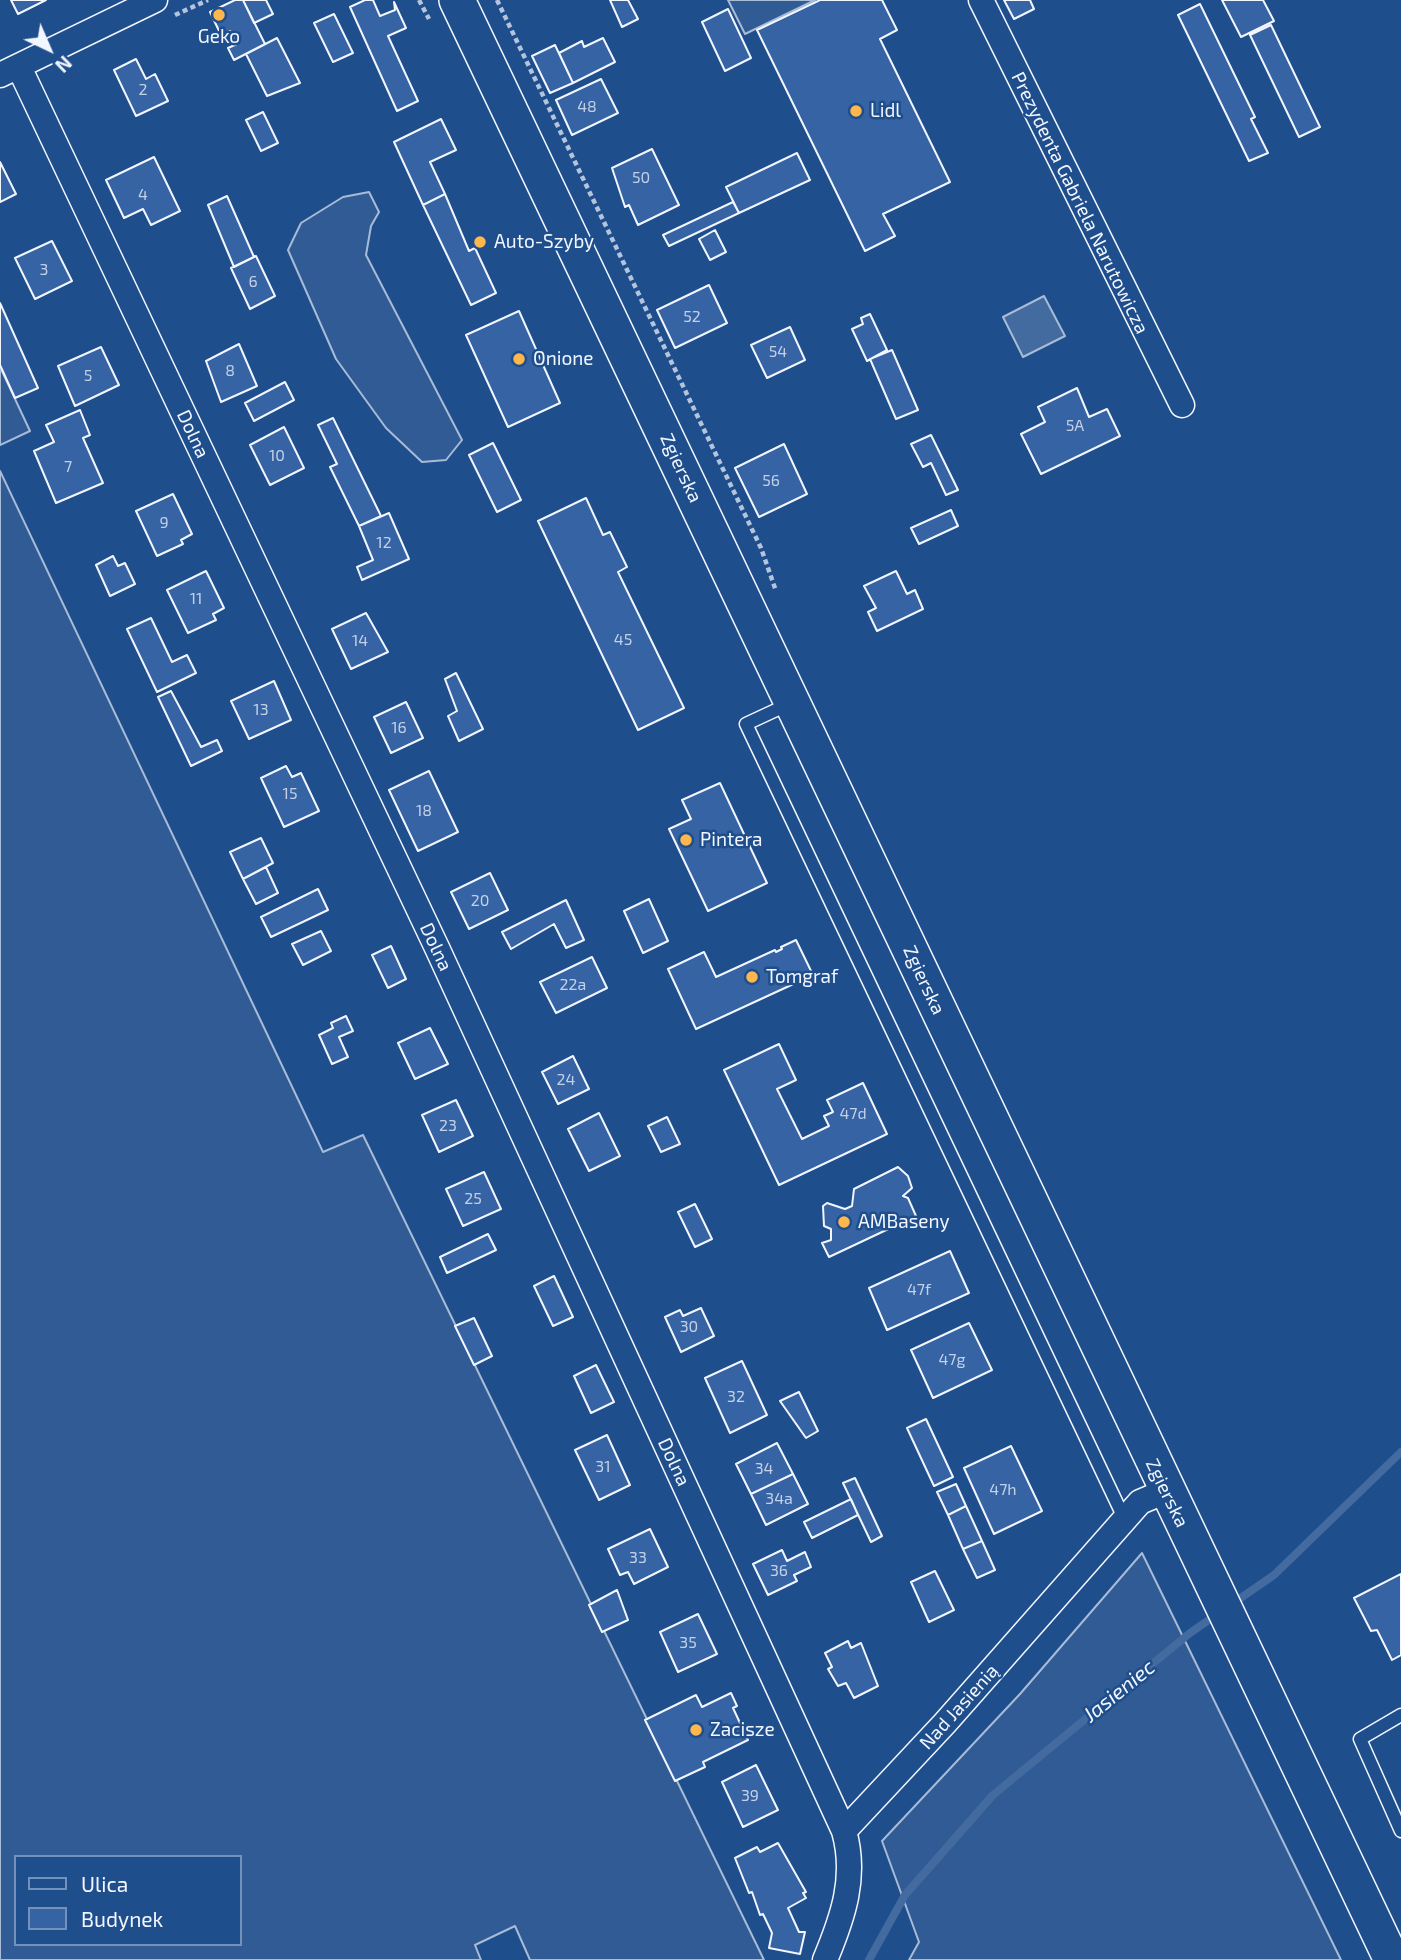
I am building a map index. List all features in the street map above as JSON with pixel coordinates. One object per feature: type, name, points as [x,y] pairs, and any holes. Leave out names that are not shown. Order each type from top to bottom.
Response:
[{"type":"main road","name":"Zgierska","points":[[457,0],[1166,1491],[1387,1943]]},
{"type":"street","points":[[6,68],[155,0]]},
{"type":"street","name":"Prezydenta Gabriela Narutowicza","points":[[981,0],[1182,405]]},
{"type":"street","name":"Dolna","points":[[6,68],[438,950],[844,1831]]},
{"type":"street","name":"Nad Jasienią","points":[[844,1831],[945,1723],[1140,1502],[1166,1491]]},
{"type":"street","points":[[825,1960],[848,1895],[850,1854],[844,1831]]},
{"type":"lane","points":[[792,703],[746,724],[1125,1520]]},
{"type":"lane","points":[[1401,1715],[1360,1739],[1401,1831]]},
{"type":"shaded area","points":[[728,0],[815,0],[745,34]]},
{"type":"shaded area","points":[[369,192],[379,212],[371,226],[366,255],[462,440],[446,460],[422,462],[386,428],[336,359],[288,250],[301,223],[343,197]]},
{"type":"shaded area","points":[[1044,296],[1065,336],[1023,357],[1003,317]]},
{"type":"shaded area","points":[[0,367],[30,431],[0,445]]},
{"type":"shaded area","points":[[0,471],[323,1152],[363,1135],[764,1960],[530,1960],[515,1926],[475,1945],[481,1960],[0,1960]]},
{"type":"shaded area","points":[[1142,1553],[1341,1960],[909,1960],[919,1942],[882,1841],[1020,1694]]},
{"type":"building","points":[[11,0],[46,0],[18,14]]},
{"type":"building","points":[[235,0],[243,0],[265,44],[234,60],[228,48],[237,44],[230,31],[221,35],[210,12]]},
{"type":"building","points":[[243,0],[266,0],[273,14],[254,23]]},
{"type":"building","points":[[365,0],[373,0],[380,16],[395,10],[394,2],[406,28],[388,36],[418,101],[397,111],[350,7]]},
{"type":"building","points":[[610,0],[628,0],[638,19],[622,27]]},
{"type":"building","name":"Lidl","points":[[820,0],[882,0],[897,30],[880,39],[950,182],[883,214],[895,236],[865,251],[757,30]]},
{"type":"building","points":[[1004,0],[1030,0],[1034,9],[1014,19]]},
{"type":"building","points":[[1222,0],[1263,0],[1274,21],[1241,37]]},
{"type":"building","points":[[1200,4],[1255,117],[1251,119],[1268,153],[1249,161],[1178,15]]},
{"type":"building","points":[[728,9],[751,58],[725,71],[702,22]]},
{"type":"building","points":[[334,14],[353,53],[333,62],[314,23]]},
{"type":"building","points":[[1271,25],[1320,127],[1299,137],[1250,35]]},
{"type":"building","points":[[277,38],[300,83],[267,96],[246,54]]},
{"type":"building","points":[[603,38],[615,62],[573,83],[559,53],[582,41],[584,47]]},
{"type":"building","points":[[555,45],[573,83],[550,93],[532,56]]},
{"type":"building","points":[[136,59],[146,79],[155,74],[168,101],[136,116],[114,70]]},
{"type":"building","points":[[601,79],[618,113],[572,135],[556,100]]},
{"type":"building","points":[[263,112],[278,143],[261,151],[246,120]]},
{"type":"building","points":[[441,119],[456,150],[430,162],[445,194],[423,205],[394,142]]},
{"type":"building","points":[[652,149],[679,205],[638,225],[629,205],[625,207],[612,168]]},
{"type":"building","points":[[797,153],[810,180],[739,213],[726,187]]},
{"type":"building","points":[[154,157],[180,211],[151,225],[143,209],[124,218],[106,180]]},
{"type":"building","points":[[0,162],[16,194],[0,202]]},
{"type":"building","points":[[445,194],[469,251],[475,248],[496,293],[471,305],[423,205]]},
{"type":"building","points":[[227,196],[254,257],[234,267],[208,205]]},
{"type":"building","points":[[733,202],[739,213],[669,246],[663,235]]},
{"type":"building","points":[[715,230],[726,252],[710,260],[699,239]]},
{"type":"building","points":[[52,241],[72,281],[35,299],[15,258]]},
{"type":"building","points":[[256,256],[275,296],[250,309],[231,268]]},
{"type":"building","points":[[709,285],[727,323],[675,348],[657,310]]},
{"type":"building","points":[[0,303],[38,388],[15,398],[0,365]]},
{"type":"building","points":[[519,311],[560,403],[508,427],[466,335]]},
{"type":"building","points":[[870,314],[887,350],[867,361],[852,329],[863,324],[861,318]]},
{"type":"building","points":[[790,327],[805,360],[767,378],[751,345]]},
{"type":"building","points":[[239,344],[257,386],[221,402],[206,361]]},
{"type":"building","points":[[101,347],[119,385],[75,406],[58,366]]},
{"type":"building","points":[[892,350],[918,410],[896,419],[870,359]]},
{"type":"building","points":[[285,382],[294,400],[254,421],[245,403]]},
{"type":"building","points":[[1077,388],[1089,417],[1107,409],[1120,436],[1041,474],[1021,434],[1045,422],[1038,407]]},
{"type":"building","points":[[80,410],[90,435],[83,438],[103,483],[56,503],[34,451],[54,442],[46,425]]},
{"type":"building","points":[[333,418],[381,516],[359,526],[330,467],[337,464],[318,425]]},
{"type":"building","points":[[284,427],[304,468],[270,485],[250,445]]},
{"type":"building","points":[[931,435],[958,490],[946,495],[931,463],[923,467],[911,444]]},
{"type":"building","points":[[493,443],[521,500],[497,512],[469,455]]},
{"type":"building","points":[[784,444],[807,494],[759,517],[735,468]]},
{"type":"building","points":[[173,494],[192,534],[181,540],[183,544],[157,556],[136,511]]},
{"type":"building","points":[[586,498],[603,535],[610,532],[627,567],[618,572],[684,708],[638,730],[538,521]]},
{"type":"building","points":[[951,510],[958,526],[919,544],[911,528]]},
{"type":"building","points":[[389,513],[409,559],[362,580],[357,567],[373,560],[359,526]]},
{"type":"building","points":[[113,556],[118,566],[125,563],[135,584],[110,596],[96,565]]},
{"type":"building","points":[[206,571],[224,608],[213,614],[216,620],[188,633],[167,590]]},
{"type":"building","points":[[896,571],[907,594],[915,590],[923,609],[877,631],[868,612],[876,608],[864,586]]},
{"type":"building","points":[[366,613],[388,652],[351,669],[332,629]]},
{"type":"building","points":[[151,618],[172,662],[187,655],[196,673],[157,692],[127,629]]},
{"type":"building","points":[[456,673],[483,729],[459,741],[448,716],[457,711],[445,679]]},
{"type":"building","points":[[274,681],[291,720],[249,739],[231,701]]},
{"type":"building","points":[[171,691],[201,747],[217,740],[222,751],[191,766],[158,697]]},
{"type":"building","points":[[406,702],[423,738],[391,753],[374,717]]},
{"type":"building","points":[[286,766],[292,777],[301,773],[319,811],[284,827],[261,778]]},
{"type":"building","points":[[429,771],[458,832],[418,851],[389,790]]},
{"type":"building","points":[[720,783],[767,883],[708,911],[669,829],[691,819],[682,800]]},
{"type":"building","points":[[261,838],[273,863],[243,879],[230,852]]},
{"type":"building","points":[[266,867],[278,893],[256,904],[243,879]]},
{"type":"building","points":[[490,873],[508,910],[469,929],[451,892]]},
{"type":"building","points":[[318,889],[328,910],[271,937],[261,917]]},
{"type":"building","points":[[649,899],[668,941],[643,953],[624,911]]},
{"type":"building","points":[[566,900],[584,940],[566,948],[554,924],[511,949],[502,932]]},
{"type":"building","points":[[321,931],[331,951],[303,965],[292,944]]},
{"type":"building","points":[[796,940],[813,975],[696,1029],[668,969],[704,952],[716,977],[775,950],[776,952]]},
{"type":"building","points":[[391,946],[406,979],[388,988],[372,955]]},
{"type":"building","points":[[592,957],[607,988],[556,1013],[540,982]]},
{"type":"building","points":[[346,1016],[353,1031],[339,1037],[348,1057],[332,1064],[319,1035],[333,1028],[331,1023]]},
{"type":"building","points":[[430,1028],[448,1064],[415,1079],[398,1043]]},
{"type":"building","points":[[779,1044],[796,1080],[777,1089],[802,1139],[829,1126],[824,1116],[833,1112],[827,1100],[863,1083],[887,1134],[779,1185],[724,1070]]},
{"type":"building","points":[[573,1056],[589,1089],[558,1104],[542,1072]]},
{"type":"building","points":[[456,1100],[473,1136],[439,1152],[422,1115]]},
{"type":"building","points":[[599,1113],[620,1156],[589,1171],[568,1129]]},
{"type":"building","points":[[667,1117],[680,1144],[661,1152],[648,1126]]},
{"type":"building","points":[[898,1167],[908,1176],[912,1188],[903,1196],[908,1198],[916,1216],[829,1257],[822,1243],[831,1240],[831,1229],[824,1226],[823,1206],[827,1203],[845,1209],[852,1206],[854,1189]]},
{"type":"building","points":[[484,1172],[501,1209],[463,1226],[446,1189]]},
{"type":"building","points":[[695,1204],[712,1239],[695,1247],[678,1212]]},
{"type":"building","points":[[488,1234],[496,1250],[447,1273],[440,1257]]},
{"type":"building","points":[[950,1251],[969,1293],[887,1330],[869,1288]]},
{"type":"building","points":[[554,1276],[573,1317],[553,1326],[534,1286]]},
{"type":"building","points":[[701,1308],[714,1336],[681,1352],[665,1317],[680,1310],[683,1316]]},
{"type":"building","points":[[474,1318],[492,1356],[474,1365],[455,1326]]},
{"type":"building","points":[[969,1323],[992,1370],[933,1398],[911,1350]]},
{"type":"building","points":[[742,1361],[767,1415],[730,1433],[705,1378]]},
{"type":"building","points":[[596,1365],[614,1402],[591,1413],[574,1376]]},
{"type":"building","points":[[799,1392],[818,1431],[806,1438],[780,1401]]},
{"type":"building","points":[[926,1419],[953,1477],[934,1486],[907,1428]]},
{"type":"building","points":[[607,1435],[630,1485],[599,1500],[575,1450]]},
{"type":"building","points":[[777,1443],[793,1474],[751,1494],[736,1464]]},
{"type":"building","points":[[1011,1446],[1042,1511],[994,1534],[964,1468]]},
{"type":"building","points":[[793,1474],[808,1504],[766,1525],[751,1494]]},
{"type":"building","points":[[855,1478],[882,1536],[871,1542],[843,1483]]},
{"type":"building","points":[[956,1484],[966,1506],[948,1515],[937,1492]]},
{"type":"building","points":[[851,1499],[858,1515],[812,1538],[804,1522]]},
{"type":"building","points":[[966,1506],[982,1541],[963,1549],[948,1515]]},
{"type":"building","points":[[650,1529],[668,1567],[634,1584],[628,1572],[620,1575],[608,1549]]},
{"type":"building","points":[[982,1541],[995,1570],[977,1578],[963,1549]]},
{"type":"building","points":[[782,1550],[787,1561],[805,1552],[811,1567],[794,1575],[797,1581],[768,1595],[753,1564]]},
{"type":"building","points":[[935,1571],[954,1610],[929,1622],[911,1582]]},
{"type":"building","points":[[1401,1574],[1401,1655],[1392,1660],[1377,1630],[1371,1631],[1354,1598]]},
{"type":"building","points":[[617,1590],[628,1620],[602,1632],[589,1605]]},
{"type":"building","points":[[698,1614],[717,1654],[678,1672],[660,1632]]},
{"type":"building","points":[[848,1641],[851,1648],[861,1643],[878,1686],[854,1698],[846,1683],[838,1686],[828,1669],[832,1667],[825,1653]]},
{"type":"building","name":"Zacisze","points":[[731,1693],[737,1706],[733,1708],[748,1740],[703,1762],[705,1767],[675,1781],[645,1720],[696,1695],[702,1707]]},
{"type":"building","points":[[756,1765],[778,1810],[743,1827],[722,1782]]},
{"type":"building","points":[[778,1843],[806,1892],[803,1893],[806,1898],[788,1908],[799,1932],[805,1932],[800,1954],[769,1948],[772,1933],[763,1914],[760,1915],[752,1892],[749,1893],[735,1858],[757,1847],[760,1852]]},
{"type":"waterway","name":"Jasieniec","points":[[1232,1604],[1274,1575],[1401,1452]]},
{"type":"waterway","name":"Jasieniec","points":[[869,1960],[905,1895],[993,1795],[1190,1633],[1219,1613]]},
{"type":"place","name":"Geko","points":[[219,15]]},
{"type":"place","name":"Lidl","points":[[856,111]]},
{"type":"place","name":"Auto-Szyby","points":[[480,242]]},
{"type":"place","name":"Onione","points":[[519,359]]},
{"type":"place","name":"Pintera","points":[[686,840]]},
{"type":"place","name":"Tomgraf","points":[[752,977]]},
{"type":"place","name":"AMBaseny","points":[[844,1222]]},
{"type":"place","name":"Zacisze","points":[[696,1730]]}]
